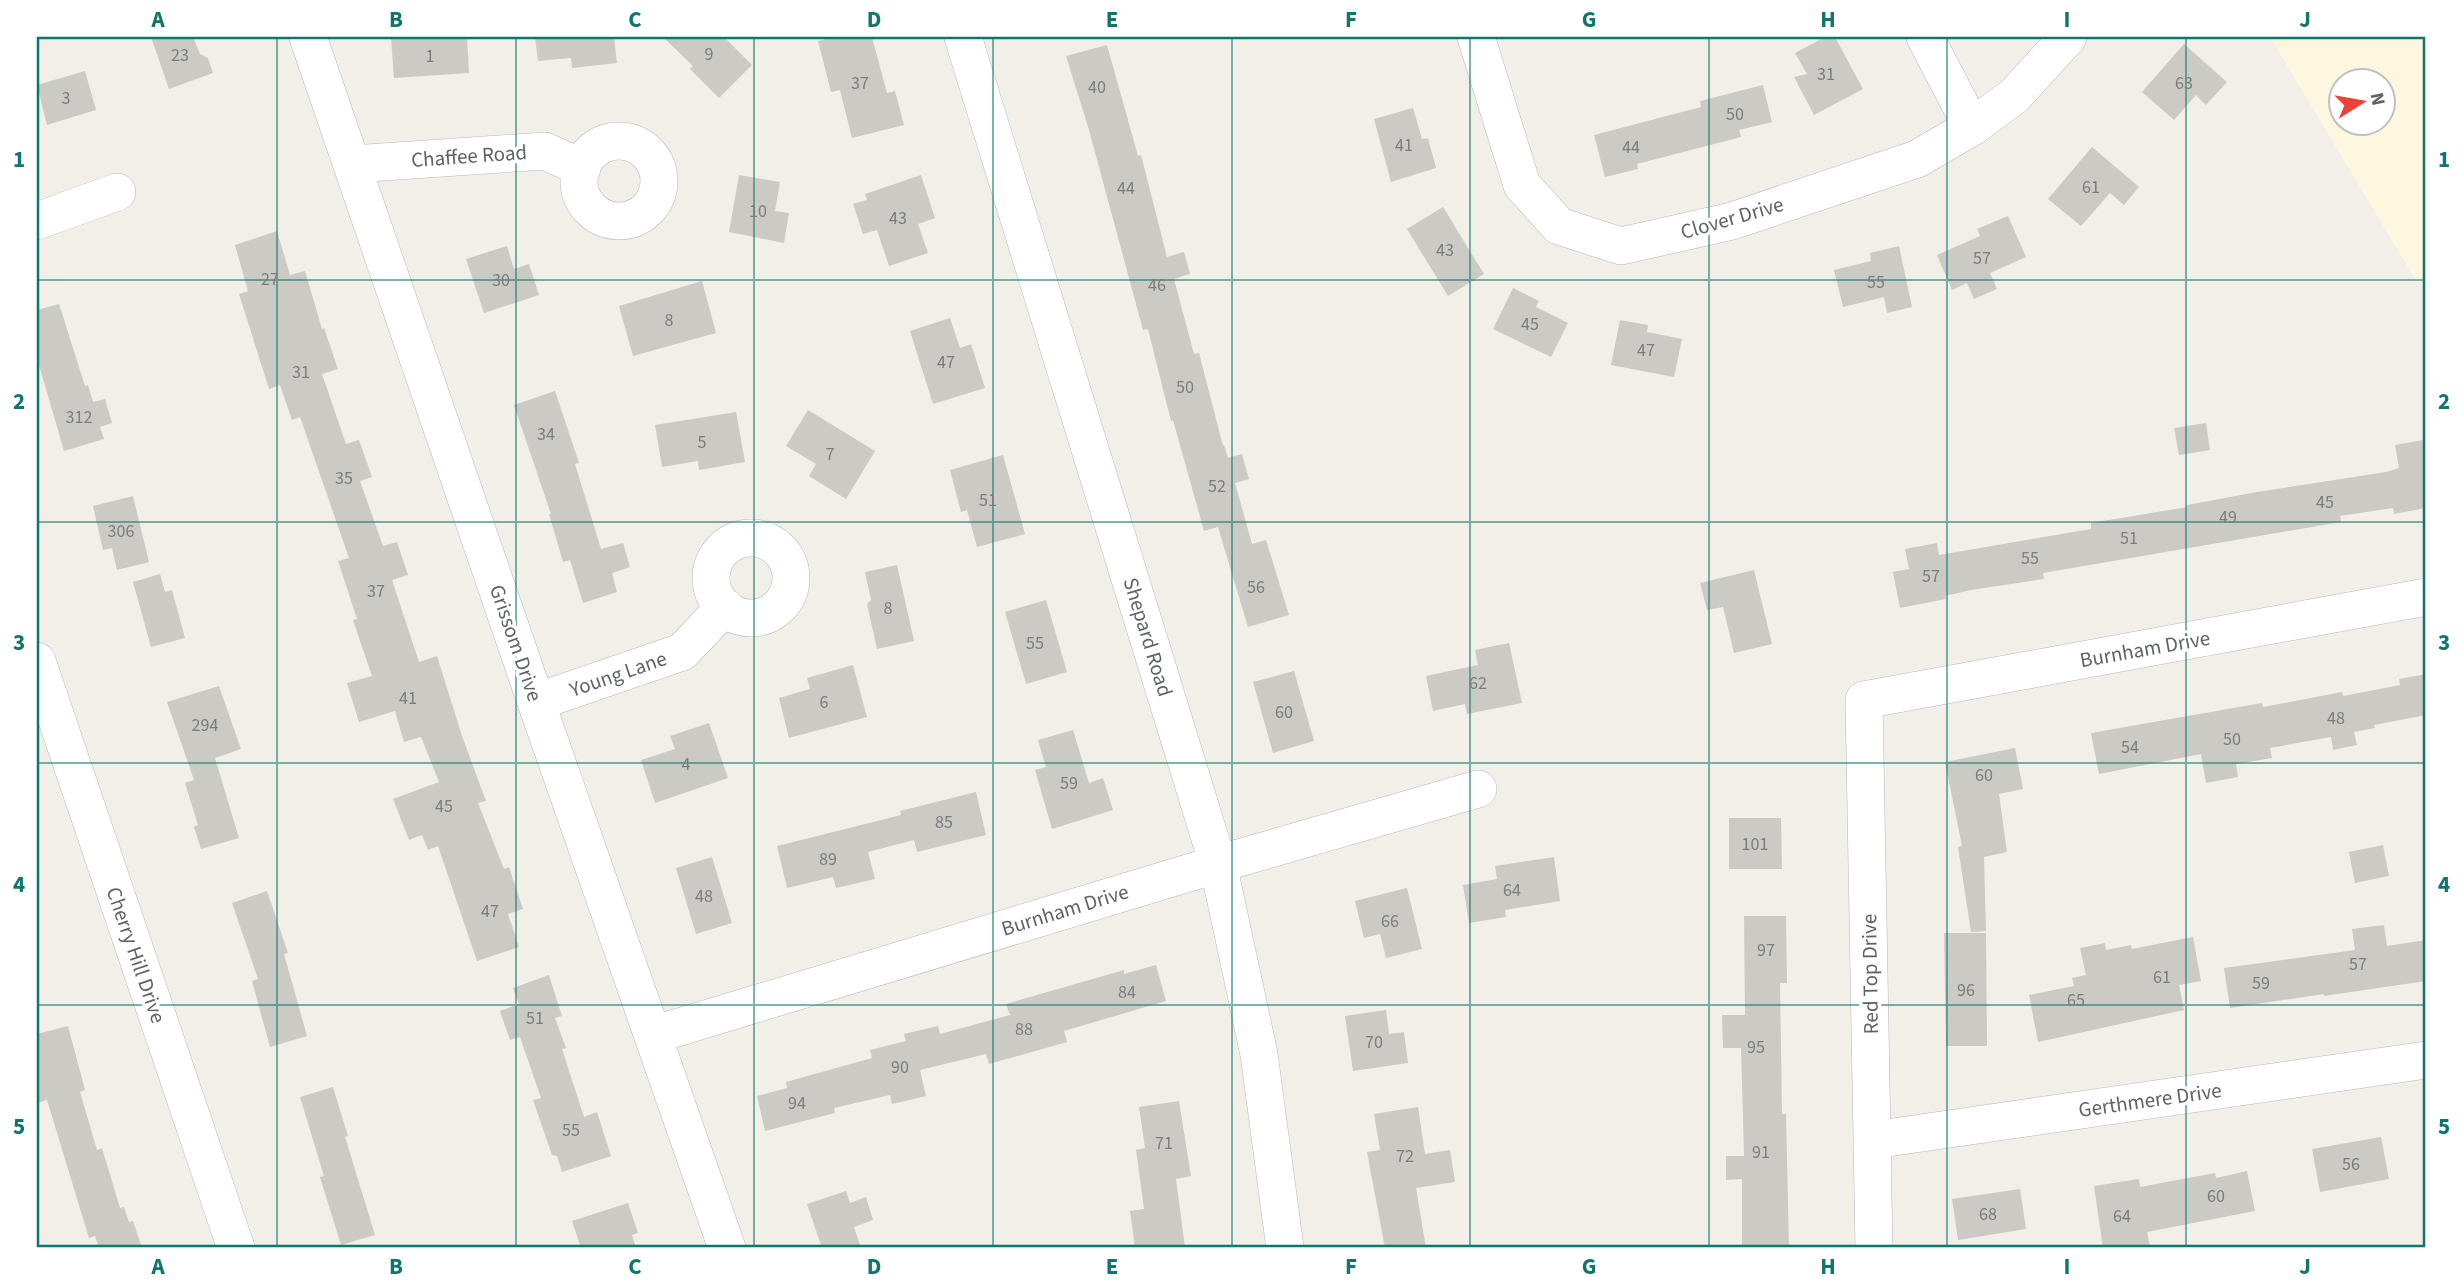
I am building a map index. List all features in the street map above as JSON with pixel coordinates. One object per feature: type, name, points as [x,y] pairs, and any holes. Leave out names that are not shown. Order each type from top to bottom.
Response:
[{"type":"street","name":"Grissom Drive","points":[[308,37],[727,1248]]},
{"type":"street","name":"Shepard Road","points":[[963,37],[1217,864],[1259,1054],[1286,1248]]},
{"type":"street","name":"Clover Drive","points":[[1476,37],[1522,185],[1559,226],[1621,246],[1732,221],[1917,159],[1972,127],[2014,96],[2068,37]]},
{"type":"street","points":[[1925,37],[1972,127]]},
{"type":"street","name":"Chaffee Road","points":[[353,164],[545,152],[582,167]]},
{"type":"street","points":[[37,221],[117,192]]},
{"type":"street","name":"Burnham Drive","points":[[1864,700],[2426,597]]},
{"type":"street","name":"Young Lane","points":[[536,702],[682,652],[724,607]]},
{"type":"street","name":"Cherry Hill Drive","points":[[37,662],[236,1248]]},
{"type":"street","name":"Red Top Drive","points":[[1864,700],[1874,1248]]},
{"type":"street","name":"Burnham Drive","points":[[653,1035],[1217,864],[1478,789]]},
{"type":"street","name":"Gerthmere Drive","points":[[1873,1140],[2426,1060]]},
{"type":"shaded area","points":[[2270,37],[2426,37],[2426,280],[2417,282],[2329,136],[2396,136],[2396,66],[2326,66],[2326,130]]},
{"type":"building","points":[[151,37],[193,37],[200,54],[208,58],[213,73],[169,89]]},
{"type":"building","points":[[467,37],[469,73],[394,78],[391,38]]},
{"type":"building","points":[[535,37],[614,37],[617,63],[572,68],[571,58],[538,61]]},
{"type":"building","points":[[663,37],[724,37],[752,65],[719,98],[690,69],[693,66]]},
{"type":"building","points":[[834,37],[872,37],[887,93],[895,91],[904,125],[852,138],[840,90],[831,92],[818,41]]},
{"type":"building","points":[[1825,37],[1835,37],[1863,89],[1814,115],[1794,77],[1807,74],[1795,53]]},
{"type":"building","points":[[2184,44],[2227,82],[2206,105],[2196,95],[2174,120],[2142,92]]},
{"type":"building","points":[[1107,45],[1138,156],[1141,155],[1167,257],[1184,252],[1190,274],[1174,279],[1194,354],[1199,353],[1223,446],[1228,458],[1242,454],[1249,479],[1235,483],[1252,544],[1266,540],[1289,615],[1248,627],[1218,527],[1204,531],[1173,420],[1171,421],[1148,329],[1143,330],[1089,130],[1066,56]]},
{"type":"building","points":[[85,71],[96,110],[47,125],[37,85]]},
{"type":"building","points":[[1763,85],[1772,122],[1739,130],[1741,137],[1637,164],[1638,169],[1605,177],[1594,135],[1701,107],[1700,101]]},
{"type":"building","points":[[1413,108],[1422,139],[1428,138],[1436,168],[1391,182],[1374,119]]},
{"type":"building","points":[[2092,147],[2139,187],[2124,205],[2110,193],[2081,226],[2048,199]]},
{"type":"building","points":[[739,175],[780,182],[775,211],[789,213],[784,243],[729,232]]},
{"type":"building","points":[[921,175],[935,218],[918,224],[928,253],[889,266],[877,230],[863,234],[853,204],[867,200],[865,194]]},
{"type":"building","points":[[1443,207],[1484,274],[1448,296],[1407,229]]},
{"type":"building","points":[[2008,216],[2026,257],[1990,273],[1997,289],[1974,299],[1967,283],[1952,290],[1937,255],[1980,236],[1977,229]]},
{"type":"building","points":[[277,231],[290,275],[305,271],[322,329],[324,328],[338,369],[322,374],[346,444],[359,440],[372,477],[360,481],[383,546],[397,542],[408,575],[392,580],[419,662],[437,656],[486,801],[478,803],[504,869],[509,867],[523,909],[508,914],[519,947],[477,961],[438,846],[428,850],[422,835],[409,840],[393,799],[439,782],[421,737],[404,742],[395,711],[359,722],[347,683],[372,676],[353,620],[357,619],[338,561],[349,558],[300,417],[292,420],[280,385],[269,389],[239,294],[248,291],[235,245]]},
{"type":"building","points":[[507,246],[514,269],[529,264],[539,295],[484,313],[466,259]]},
{"type":"building","points":[[1899,246],[1912,307],[1887,313],[1884,297],[1843,307],[1834,270],[1871,261],[1870,253]]},
{"type":"building","points":[[702,281],[716,333],[633,356],[619,306]]},
{"type":"building","points":[[1513,288],[1539,301],[1536,307],[1568,323],[1551,357],[1493,329]]},
{"type":"building","points":[[59,304],[85,386],[88,385],[93,402],[105,399],[112,423],[100,427],[104,439],[64,451],[37,358],[37,310]]},
{"type":"building","points":[[950,318],[960,348],[971,344],[985,388],[933,404],[910,331]]},
{"type":"building","points":[[1620,320],[1648,325],[1647,332],[1682,339],[1674,377],[1611,365]]},
{"type":"building","points":[[555,391],[579,463],[575,464],[601,549],[623,543],[630,567],[612,573],[617,592],[583,603],[570,560],[563,562],[551,514],[514,405]]},
{"type":"building","points":[[808,410],[875,451],[846,499],[809,476],[816,464],[786,446]]},
{"type":"building","points":[[736,412],[745,462],[699,470],[698,461],[662,467],[655,425]]},
{"type":"building","points":[[2206,423],[2210,450],[2179,455],[2174,428]]},
{"type":"building","points":[[2423,440],[2426,456],[2426,508],[2394,514],[2393,508],[2340,516],[2341,522],[2043,573],[2044,579],[1971,590],[1945,596],[1946,599],[1900,608],[1893,572],[1909,569],[1905,549],[1937,543],[1939,555],[2091,529],[2091,523],[2257,492],[2386,472],[2399,468],[2395,445]]},
{"type":"building","points":[[1003,455],[1025,534],[977,547],[967,510],[961,512],[950,470]]},
{"type":"building","points":[[133,496],[149,562],[117,570],[112,548],[103,550],[93,506]]},
{"type":"building","points":[[897,565],[914,641],[877,649],[867,604],[871,600],[865,572]]},
{"type":"building","points":[[1754,570],[1772,644],[1734,653],[1723,607],[1707,610],[1700,583]]},
{"type":"building","points":[[160,574],[165,592],[172,590],[185,638],[151,647],[133,582]]},
{"type":"building","points":[[1046,600],[1067,672],[1026,684],[1005,612]]},
{"type":"building","points":[[1509,643],[1522,703],[1467,714],[1465,704],[1433,711],[1426,676],[1478,665],[1475,650]]},
{"type":"building","points":[[853,665],[867,717],[789,738],[779,698],[810,689],[807,678]]},
{"type":"building","points":[[1294,671],[1314,741],[1273,753],[1253,682]]},
{"type":"building","points":[[2426,674],[2426,715],[2374,725],[2375,728],[2354,732],[2357,745],[2333,750],[2331,737],[2270,748],[2272,758],[2236,764],[2238,777],[2206,783],[2201,754],[2099,774],[2091,733],[2262,703],[2263,707],[2342,692],[2343,696],[2400,685],[2399,679]]},
{"type":"building","points":[[219,686],[241,749],[215,758],[239,838],[201,849],[194,827],[198,825],[185,783],[194,780],[167,702]]},
{"type":"building","points":[[709,723],[728,778],[655,803],[641,760],[675,749],[670,736]]},
{"type":"building","points":[[1073,730],[1089,783],[1103,778],[1113,810],[1052,829],[1035,770],[1046,767],[1038,740]]},
{"type":"building","points":[[2015,748],[2023,789],[1999,794],[2007,852],[1984,857],[1986,931],[1971,932],[1958,847],[1962,846],[1945,762]]},
{"type":"building","points":[[976,792],[986,835],[917,852],[914,840],[868,852],[875,879],[836,888],[833,877],[787,888],[777,846],[901,815],[900,811]]},
{"type":"building","points":[[1729,818],[1781,818],[1782,869],[1729,869]]},
{"type":"building","points":[[2383,845],[2389,876],[2355,883],[2349,852]]},
{"type":"building","points":[[712,857],[732,923],[696,934],[676,868]]},
{"type":"building","points":[[1554,857],[1560,901],[1505,910],[1506,917],[1469,923],[1463,885],[1497,879],[1495,866]]},
{"type":"building","points":[[1407,888],[1422,949],[1386,958],[1380,934],[1364,938],[1355,901]]},
{"type":"building","points":[[267,891],[288,953],[284,954],[307,1036],[270,1047],[252,981],[258,979],[232,903]]},
{"type":"building","points":[[1744,916],[1786,916],[1787,983],[1780,983],[1782,1114],[1786,1114],[1789,1248],[1742,1248],[1742,1179],[1726,1180],[1726,1156],[1744,1156],[1741,1048],[1723,1048],[1722,1015],[1745,1015]]},
{"type":"building","points":[[2384,925],[2387,946],[2426,940],[2426,981],[2230,1008],[2224,968],[2355,950],[2352,929]]},
{"type":"building","points":[[1944,933],[1986,933],[1987,1046],[1946,1046]]},
{"type":"building","points":[[2193,937],[2201,981],[2179,985],[2184,1010],[2038,1042],[2029,995],[2074,986],[2072,978],[2086,975],[2080,948],[2105,943],[2106,950],[2131,945],[2132,949]]},
{"type":"building","points":[[1156,965],[1166,1001],[1064,1031],[1067,1042],[989,1064],[986,1054],[920,1070],[926,1096],[892,1104],[890,1095],[834,1108],[835,1113],[765,1131],[757,1096],[787,1088],[786,1082],[872,1058],[870,1050],[906,1041],[904,1034],[938,1026],[940,1034],[1010,1015],[1006,1004],[1124,970],[1124,974]]},
{"type":"building","points":[[549,975],[562,1016],[555,1018],[566,1048],[562,1049],[584,1117],[597,1112],[611,1156],[562,1172],[557,1156],[552,1155],[533,1100],[541,1098],[520,1037],[510,1040],[500,1011],[519,1004],[513,988]]},
{"type":"building","points":[[1386,1010],[1389,1034],[1404,1032],[1408,1063],[1353,1071],[1345,1016]]},
{"type":"building","points":[[68,1026],[85,1090],[80,1092],[97,1150],[102,1148],[120,1208],[124,1207],[129,1222],[133,1221],[142,1248],[99,1248],[95,1236],[89,1238],[47,1100],[37,1103],[37,1034]]},
{"type":"building","points":[[333,1087],[348,1136],[345,1137],[375,1235],[341,1245],[300,1097]]},
{"type":"building","points":[[1179,1101],[1191,1176],[1176,1179],[1185,1248],[1135,1248],[1130,1211],[1144,1209],[1136,1150],[1145,1148],[1139,1107]]},
{"type":"building","points":[[1418,1107],[1425,1154],[1450,1150],[1455,1182],[1416,1188],[1426,1248],[1385,1248],[1367,1152],[1380,1150],[1374,1114]]},
{"type":"building","points":[[2381,1137],[2389,1179],[2320,1192],[2312,1149]]},
{"type":"building","points":[[2247,1171],[2255,1211],[2147,1232],[2150,1246],[2103,1248],[2094,1186],[2139,1179],[2140,1187],[2215,1173],[2216,1178]]},
{"type":"building","points":[[2020,1189],[2026,1229],[1958,1240],[1952,1199]]},
{"type":"building","points":[[846,1191],[850,1203],[866,1197],[873,1220],[854,1227],[861,1248],[822,1248],[807,1204]]},
{"type":"building","points":[[628,1203],[638,1233],[632,1235],[636,1248],[581,1248],[572,1221]]}]
